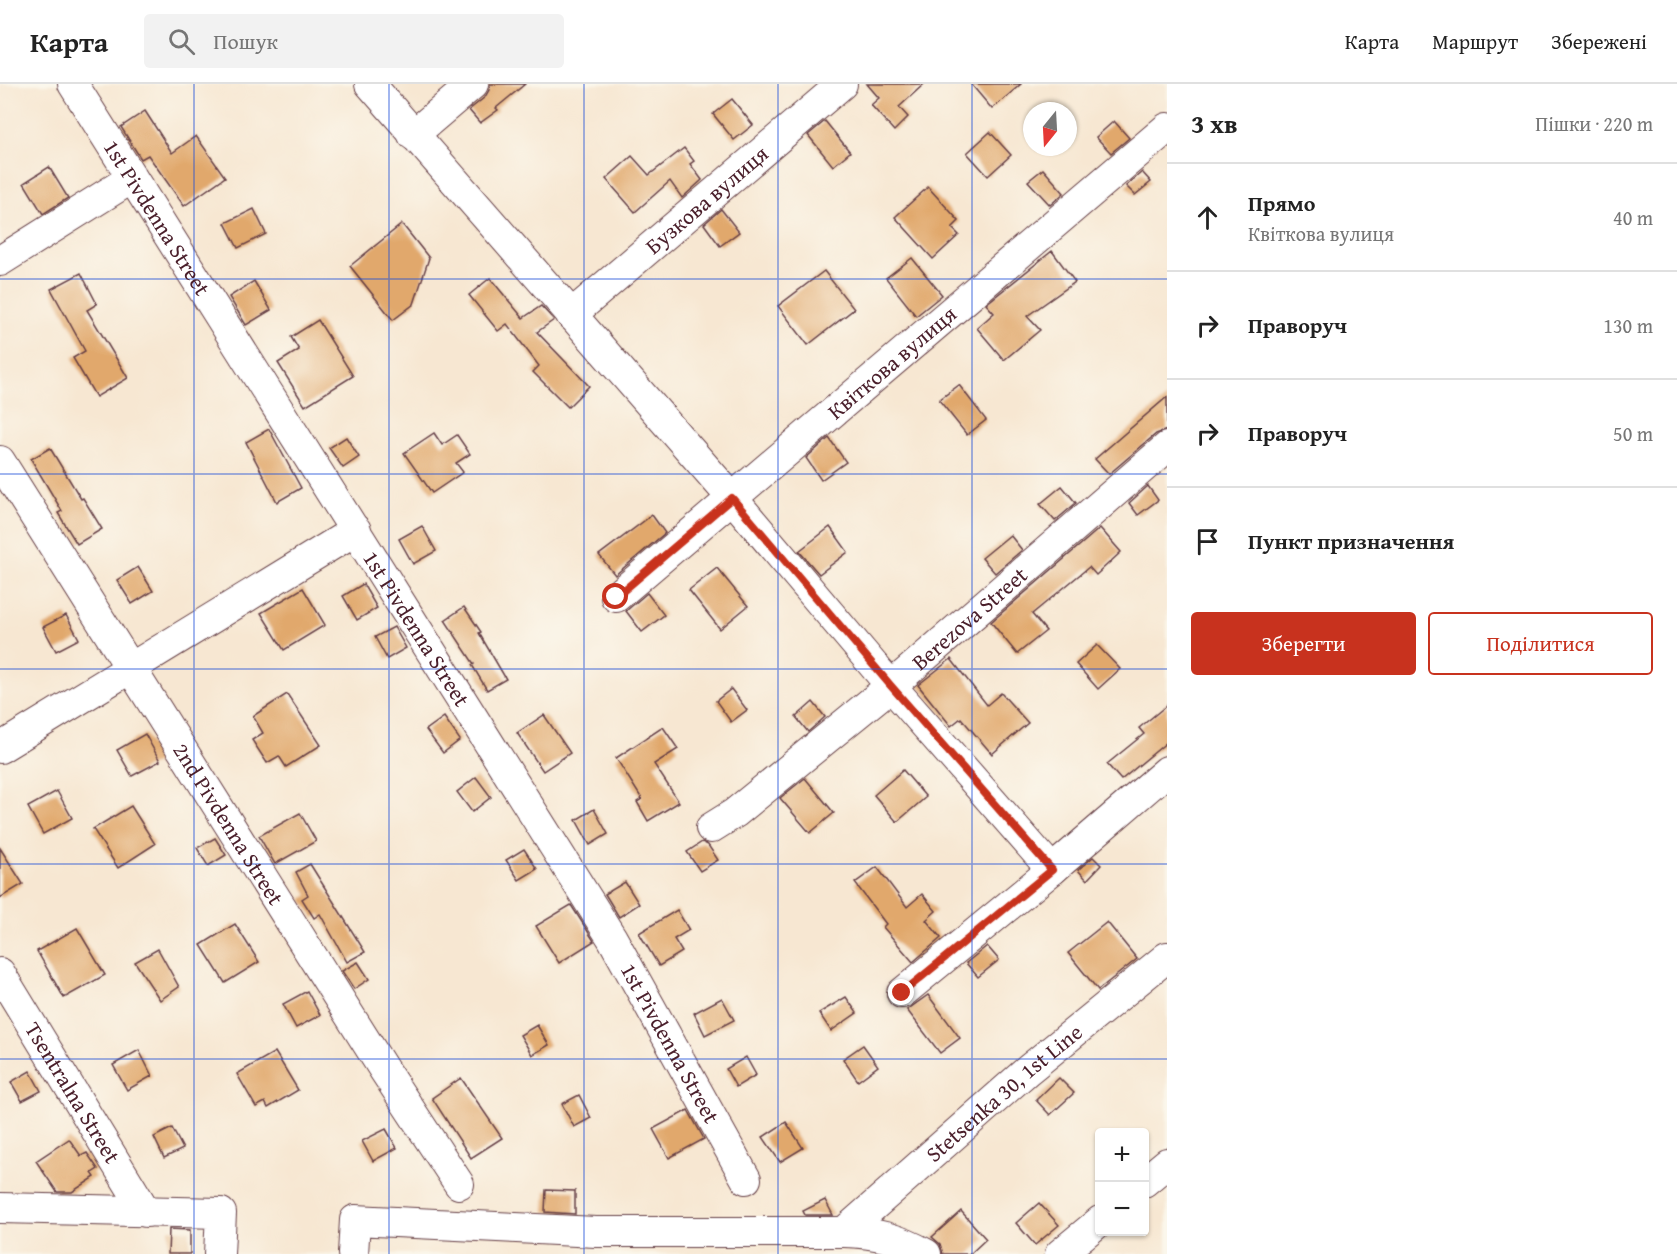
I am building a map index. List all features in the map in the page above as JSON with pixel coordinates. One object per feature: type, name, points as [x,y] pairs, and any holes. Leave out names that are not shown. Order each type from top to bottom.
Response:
[{"type":"street","name":"1st Pivdenna Street","points":[[73,84],[612,938],[746,1179]]},
{"type":"street","points":[[370,84],[732,498],[891,686],[1052,870]]},
{"type":"street","points":[[413,135],[473,84]]},
{"type":"street","name":"Бузкова вулиця","points":[[570,315],[842,84]]},
{"type":"street","name":"Квіткова вулиця","points":[[616,597],[1167,128]]},
{"type":"street","points":[[0,261],[132,178]]},
{"type":"street","name":"Berezova Street","points":[[711,828],[735,813],[891,686],[1167,447]]},
{"type":"street","name":"2nd Pivdenna Street","points":[[0,461],[384,1070],[459,1184]]},
{"type":"street","points":[[0,748],[356,530]]},
{"type":"street","points":[[902,993],[1052,870],[1167,771]]},
{"type":"street","name":"Stetsenka 30, 1st Line","points":[[844,1243],[1028,1070],[1167,957]]},
{"type":"street","name":"Tsentralna Street","points":[[0,973],[146,1212]]},
{"type":"street","points":[[1149,1178],[1167,1163]]},
{"type":"street","points":[[0,1208],[221,1213],[219,1254]]},
{"type":"street","points":[[353,1254],[355,1220],[596,1243],[844,1243],[872,1233],[903,1242],[926,1254]]},
{"type":"street","points":[[1060,1254],[1095,1225]]},
{"type":"building","points":[[490,84],[525,84],[496,108],[498,110],[480,123],[469,110],[485,97]]},
{"type":"building","points":[[867,84],[924,84],[899,107],[908,117],[894,131],[871,105],[879,98]]},
{"type":"building","points":[[971,84],[1021,84],[992,109]]},
{"type":"building","points":[[732,99],[753,125],[734,140],[713,114]]},
{"type":"building","points":[[145,111],[172,153],[196,136],[225,177],[184,206],[148,155],[141,159],[121,127]]},
{"type":"building","points":[[825,121],[850,152],[833,166],[808,135]]},
{"type":"building","points":[[1114,121],[1129,138],[1111,153],[1096,137]]},
{"type":"building","points":[[990,132],[1011,155],[988,176],[967,153]]},
{"type":"building","points":[[684,148],[694,161],[690,164],[702,180],[682,198],[670,181],[635,212],[606,179],[632,156],[649,175]]},
{"type":"building","points":[[49,167],[68,198],[43,214],[24,183]]},
{"type":"building","points":[[1043,169],[1064,193],[1050,205],[1028,181]]},
{"type":"building","points":[[1142,172],[1151,182],[1135,195],[1126,186]]},
{"type":"building","points":[[928,187],[959,221],[952,228],[959,235],[933,259],[895,217]]},
{"type":"building","points":[[254,209],[266,234],[238,248],[225,223]]},
{"type":"building","points":[[721,209],[739,232],[720,246],[704,224]]},
{"type":"building","points":[[402,224],[429,258],[414,304],[393,320],[350,266]]},
{"type":"building","points":[[1052,251],[1075,282],[1027,316],[1040,330],[1004,360],[977,328],[994,313],[986,304]]},
{"type":"building","points":[[912,258],[942,295],[916,316],[886,278]]},
{"type":"building","points":[[824,271],[854,309],[808,345],[778,306]]},
{"type":"building","points":[[81,273],[97,304],[87,310],[128,378],[96,397],[73,358],[85,351],[51,289]]},
{"type":"building","points":[[490,278],[523,318],[541,306],[554,320],[537,332],[589,386],[568,407],[533,372],[539,366],[507,324],[498,331],[469,295]]},
{"type":"building","points":[[254,281],[271,310],[246,325],[229,297]]},
{"type":"building","points":[[318,320],[353,376],[305,406],[278,363],[299,350],[291,337]]},
{"type":"building","points":[[959,385],[986,420],[967,435],[939,400]]},
{"type":"building","points":[[1167,397],[1167,430],[1156,434],[1109,474],[1095,459]]},
{"type":"building","points":[[269,429],[301,488],[277,502],[246,442]]},
{"type":"building","points":[[434,433],[442,445],[457,435],[470,454],[456,463],[463,472],[432,493],[404,453]]},
{"type":"building","points":[[346,437],[359,457],[343,468],[329,448]]},
{"type":"building","points":[[829,438],[846,462],[821,480],[806,458]]},
{"type":"building","points":[[50,448],[102,529],[77,544],[58,513],[62,511],[31,459]]},
{"type":"building","points":[[1062,486],[1076,503],[1055,521],[1040,504]]},
{"type":"building","points":[[1148,486],[1158,500],[1138,515],[1129,503]]},
{"type":"building","points":[[652,515],[665,533],[615,575],[599,555]]},
{"type":"building","points":[[422,526],[436,551],[413,564],[399,539]]},
{"type":"building","points":[[830,527],[848,552],[819,574],[799,551]]},
{"type":"building","points":[[1100,528],[1121,552],[1096,575],[1089,567],[1032,614],[1046,631],[1017,654],[991,622]]},
{"type":"building","points":[[1010,535],[1022,550],[995,573],[982,558]]},
{"type":"building","points":[[138,567],[153,591],[132,604],[117,580]]},
{"type":"building","points":[[717,568],[748,606],[720,629],[689,590]]},
{"type":"building","points":[[363,584],[377,608],[357,620],[343,596]]},
{"type":"building","points":[[303,588],[325,625],[284,650],[261,613]]},
{"type":"building","points":[[647,593],[664,615],[642,632],[626,611]]},
{"type":"building","points":[[464,607],[481,632],[479,633],[506,679],[487,690],[472,665],[474,664],[445,620]]},
{"type":"building","points":[[66,615],[79,639],[56,651],[43,627]]},
{"type":"building","points":[[394,627],[406,648],[387,659],[375,637]]},
{"type":"building","points":[[1097,645],[1120,669],[1098,689],[1076,664]]},
{"type":"building","points":[[951,659],[987,705],[1001,693],[1028,723],[992,754],[961,718],[951,726],[918,685]]},
{"type":"building","points":[[731,689],[747,710],[731,722],[716,701]]},
{"type":"building","points":[[287,694],[321,745],[286,767],[279,756],[267,763],[252,740],[263,733],[253,716]]},
{"type":"building","points":[[813,702],[825,717],[808,732],[796,717]]},
{"type":"building","points":[[1167,705],[1167,742],[1121,780],[1107,764],[1144,734],[1139,728]]},
{"type":"building","points":[[544,715],[570,753],[543,771],[517,733]]},
{"type":"building","points":[[444,717],[460,740],[443,753],[426,730]]},
{"type":"building","points":[[663,727],[678,749],[654,764],[679,802],[648,821],[637,802],[642,799],[616,758]]},
{"type":"building","points":[[145,734],[160,761],[132,776],[117,750]]},
{"type":"building","points":[[903,770],[926,797],[897,822],[874,795]]},
{"type":"building","points":[[476,777],[491,797],[472,812],[457,792]]},
{"type":"building","points":[[805,778],[834,813],[810,833],[780,798]]},
{"type":"building","points":[[57,791],[72,818],[43,834],[28,807]]},
{"type":"building","points":[[131,806],[155,844],[118,868],[93,829]]},
{"type":"building","points":[[594,809],[608,834],[590,845],[576,820]]},
{"type":"building","points":[[300,813],[316,841],[275,864],[259,836]]},
{"type":"building","points":[[215,838],[226,855],[208,866],[197,848]]},
{"type":"building","points":[[702,842],[708,845],[718,860],[700,871],[687,852]]},
{"type":"building","points":[[0,848],[23,884],[0,898]]},
{"type":"building","points":[[524,849],[537,869],[519,880],[506,860]]},
{"type":"building","points":[[1093,857],[1101,865],[1087,880],[1078,870]]},
{"type":"building","points":[[310,864],[365,952],[347,962],[320,914],[314,918],[302,899],[308,895],[296,872]]},
{"type":"building","points":[[877,867],[907,907],[922,894],[936,911],[926,920],[941,938],[913,962],[883,927],[886,924],[855,883]]},
{"type":"building","points":[[625,882],[639,904],[619,917],[605,894]]},
{"type":"building","points":[[571,905],[594,941],[559,963],[536,926]]},
{"type":"building","points":[[677,910],[689,930],[674,939],[682,952],[659,966],[639,933]]},
{"type":"building","points":[[1107,922],[1137,959],[1098,990],[1068,953]]},
{"type":"building","points":[[235,924],[259,962],[225,983],[201,945]]},
{"type":"building","points":[[77,928],[105,975],[64,998],[37,951]]},
{"type":"building","points":[[987,946],[999,960],[978,977],[966,963]]},
{"type":"building","points":[[158,949],[179,987],[160,1000],[135,962]]},
{"type":"building","points":[[358,962],[369,979],[354,989],[342,971]]},
{"type":"building","points":[[307,991],[320,1015],[296,1028],[283,1004]]},
{"type":"building","points":[[928,995],[960,1038],[940,1053],[907,1010]]},
{"type":"building","points":[[846,997],[857,1013],[831,1031],[819,1013]]},
{"type":"building","points":[[722,998],[734,1020],[705,1035],[694,1013]]},
{"type":"building","points":[[537,1025],[549,1045],[532,1055],[520,1035]]},
{"type":"building","points":[[863,1045],[878,1066],[858,1081],[843,1059]]},
{"type":"building","points":[[139,1050],[152,1076],[127,1090],[113,1065]]},
{"type":"building","points":[[275,1052],[298,1090],[268,1108],[265,1102],[256,1107],[237,1074]]},
{"type":"building","points":[[746,1057],[756,1075],[736,1087],[726,1069]]},
{"type":"building","points":[[30,1071],[41,1091],[22,1101],[11,1082]]},
{"type":"building","points":[[461,1078],[502,1138],[471,1158],[432,1098]]},
{"type":"building","points":[[1059,1078],[1074,1093],[1050,1115],[1036,1100]]},
{"type":"building","points":[[579,1095],[591,1118],[574,1127],[562,1104]]},
{"type":"building","points":[[688,1110],[704,1139],[669,1158],[653,1129]]},
{"type":"building","points":[[786,1122],[803,1148],[780,1162],[763,1137]]},
{"type":"building","points":[[172,1128],[183,1149],[164,1158],[154,1137]]},
{"type":"building","points":[[386,1129],[397,1148],[373,1161],[362,1141]]},
{"type":"building","points":[[69,1139],[81,1156],[87,1153],[98,1169],[92,1173],[95,1177],[72,1192],[57,1192],[36,1161]]},
{"type":"building","points":[[546,1190],[575,1191],[575,1214],[545,1212]]},
{"type":"building","points":[[825,1200],[833,1215],[805,1215],[803,1211]]},
{"type":"building","points":[[1039,1203],[1059,1225],[1035,1245],[1016,1223]]},
{"type":"building","points":[[961,1211],[986,1239],[970,1254],[943,1254],[940,1244],[932,1237]]},
{"type":"building","points":[[169,1229],[190,1230],[190,1254],[168,1254]]},
{"type":"route","points":[[616,597],[732,498],[891,686],[1052,870],[902,993]]}]
